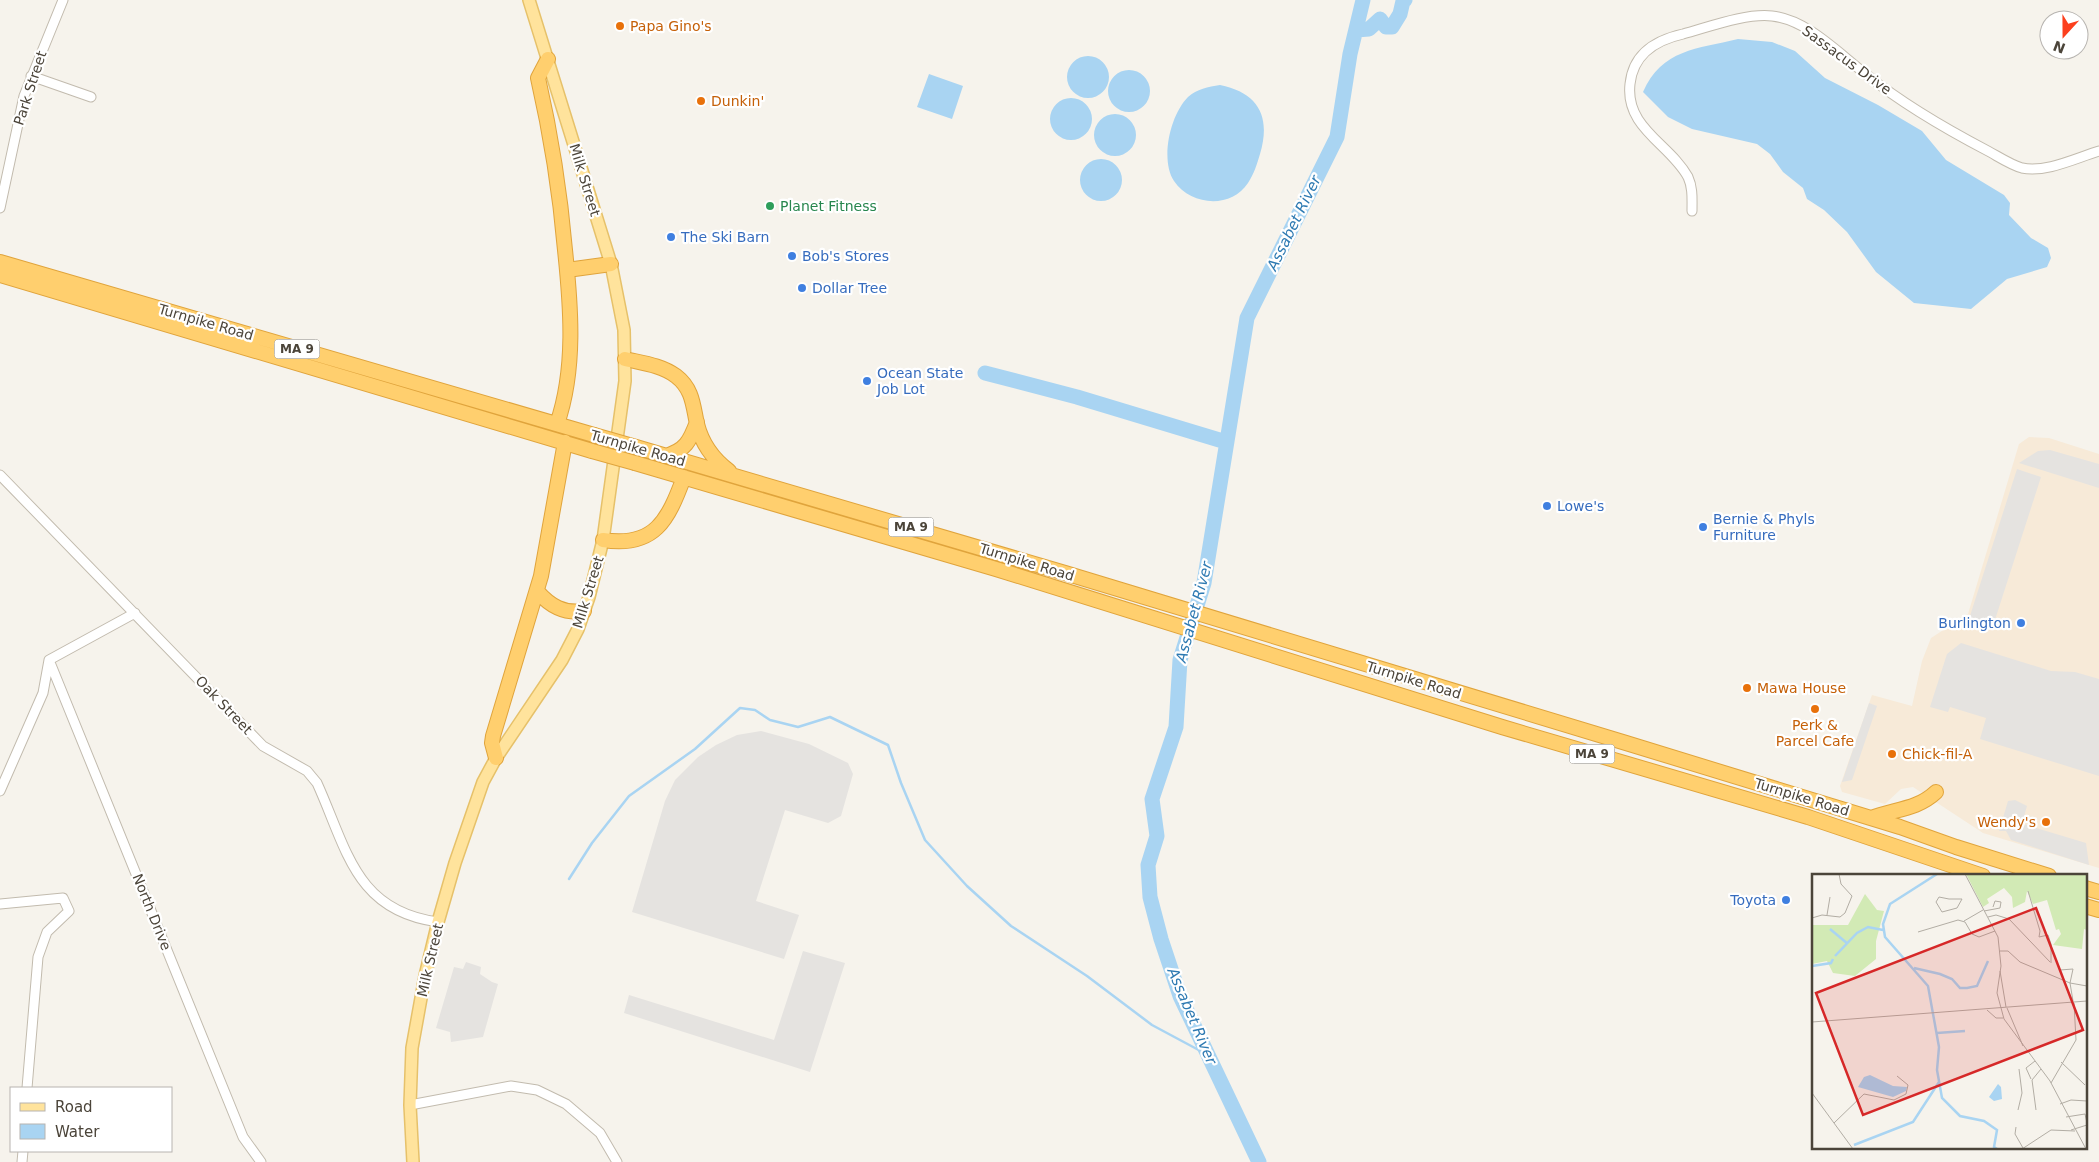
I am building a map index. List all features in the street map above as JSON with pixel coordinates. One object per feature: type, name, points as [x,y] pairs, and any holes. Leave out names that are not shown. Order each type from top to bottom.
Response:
[{"type":"highway","points":[[548,59],[538,78],[557,172],[570,304],[565,395],[557,424]]},
{"type":"highway","name":"Turnpike Road","points":[[0,262],[636,447],[1186,610],[1871,818],[2043,874]]},
{"type":"highway","points":[[567,270],[611,264]]},
{"type":"highway","name":"Turnpike Road","points":[[0,275],[996,569],[1646,770],[1837,826],[1977,874]]},
{"type":"highway","points":[[625,359],[657,366],[675,376],[688,390],[694,404],[701,437],[710,454],[717,462],[738,477]]},
{"type":"highway","points":[[666,456],[686,446],[697,422]]},
{"type":"highway","points":[[496,758],[493,750],[493,736],[537,591],[565,442]]},
{"type":"highway","points":[[603,540],[632,540],[657,529],[668,517],[684,478]]},
{"type":"highway","points":[[537,591],[548,602],[560,609],[572,612],[584,611]]},
{"type":"highway","points":[[1871,818],[1912,807],[1936,792]]},
{"type":"highway","points":[[2086,888],[2099,892]]},
{"type":"highway","points":[[2086,906],[2099,910]]},
{"type":"main road","name":"Milk Street","points":[[412,1162],[410,1105],[415,1030],[438,922],[475,803],[496,758],[562,660],[584,611],[593,585],[603,540],[622,405],[625,359],[622,315],[611,264],[529,0]]},
{"type":"street","name":"Park Street","points":[[0,208],[19,114],[31,76],[63,0]]},
{"type":"street","name":"Sassacus Drive","points":[[1692,210],[1692,192],[1688,178],[1651,137],[1634,112],[1629,92],[1632,73],[1642,55],[1661,41],[1753,16],[1775,16],[1799,25],[1891,93],[1952,131],[2020,167],[2048,167],[2099,151]]},
{"type":"street","points":[[31,76],[91,97]]},
{"type":"street","name":"Oak Street","points":[[0,475],[263,746],[307,771],[317,783],[355,870],[372,893],[397,912],[438,922]]},
{"type":"street","points":[[0,791],[43,693],[49,660],[135,613]]},
{"type":"street","name":"North Drive","points":[[49,660],[243,1137],[261,1162]]},
{"type":"street","points":[[0,904],[63,898],[69,911],[47,932],[38,958],[27,1087]]},
{"type":"street","points":[[410,1105],[511,1086],[537,1090],[566,1104],[600,1133],[617,1162]]},
{"type":"shaded area","points":[[2029,437],[2049,438],[2099,454],[2099,868],[1983,833],[1913,787],[1901,789],[1885,804],[1842,792],[1840,786],[1872,695],[1912,706],[1922,661],[1931,638],[1968,614],[2019,444]]},
{"type":"shaded area","points":[[2050,450],[2099,464],[2099,488],[2019,463],[2038,451]]},
{"type":"shaded area","points":[[2017,469],[2041,477],[1993,626],[1969,619]]},
{"type":"shaded area","points":[[1961,643],[2051,671],[2075,672],[2099,679],[2099,776],[1980,739],[1986,718],[1950,707],[1948,712],[1930,707],[1947,654]]},
{"type":"shaded area","points":[[1869,703],[1877,706],[1852,780],[1842,782]]},
{"type":"shaded area","points":[[761,731],[809,744],[848,763],[853,774],[841,816],[828,823],[785,810],[756,901],[799,915],[784,959],[632,912],[665,801],[675,780],[698,757],[716,745],[737,735]]},
{"type":"shaded area","points":[[2015,800],[2027,806],[2023,820],[2018,818],[2016,825],[2020,823],[2086,843],[2089,865],[2011,840],[2006,831],[1999,831],[2008,801]]},
{"type":"shaded area","points":[[803,951],[845,963],[810,1072],[624,1013],[629,995],[774,1040]]},
{"type":"shaded area","points":[[466,962],[481,967],[480,974],[498,984],[483,1037],[451,1042],[450,1032],[436,1028],[454,967],[463,969]]},
{"type":"water","points":[[1738,39],[1772,42],[1795,51],[1825,78],[1878,105],[1922,131],[1946,160],[2004,195],[2010,203],[2009,215],[2031,238],[2048,248],[2051,258],[2047,267],[2007,279],[1971,309],[1914,303],[1876,272],[1847,232],[1824,210],[1807,199],[1803,188],[1783,172],[1770,154],[1757,144],[1692,129],[1668,117],[1643,92],[1660,67],[1671,59],[1695,49]]},
{"type":"water","points":[[1088,56],[1103,62],[1109,77],[1103,92],[1088,98],[1073,92],[1067,77],[1073,62]]},
{"type":"water","points":[[1129,70],[1144,76],[1150,91],[1144,106],[1129,112],[1114,106],[1108,91],[1114,76]]},
{"type":"water","points":[[929,74],[963,86],[952,119],[917,107]]},
{"type":"water","points":[[1220,85],[1244,94],[1253,101],[1259,109],[1264,129],[1260,154],[1248,183],[1232,197],[1211,201],[1190,196],[1174,181],[1168,162],[1168,150],[1169,138],[1176,115],[1188,97],[1199,90]]},
{"type":"water","points":[[1071,98],[1086,104],[1092,119],[1086,134],[1071,140],[1056,134],[1050,119],[1056,104]]},
{"type":"water","points":[[1115,114],[1130,120],[1136,135],[1130,150],[1115,156],[1100,150],[1094,135],[1100,120]]},
{"type":"water","points":[[1101,159],[1116,165],[1122,180],[1116,195],[1101,201],[1086,195],[1080,180],[1086,165]]},
{"type":"waterway","name":"Assabet River","points":[[1259,1162],[1180,996],[1161,939],[1150,897],[1148,865],[1157,836],[1152,799],[1176,727],[1180,660],[1204,583],[1247,318],[1337,137],[1350,54],[1363,0]]},
{"type":"waterway","points":[[1356,30],[1369,29],[1380,19],[1386,27],[1392,27],[1400,14],[1403,1],[1405,0]]},
{"type":"waterway","points":[[985,373],[1077,397],[1226,442]]},
{"type":"waterway","points":[[569,879],[592,843],[629,796],[695,749],[740,708],[755,710],[770,720],[798,727],[830,717],[888,745],[901,783],[925,840],[967,886],[1011,926],[1087,976],[1152,1025],[1208,1055]]},
{"type":"place","name":"Papa Gino's","points":[[620,26]]},
{"type":"place","name":"Dunkin'","points":[[701,101]]},
{"type":"place","name":"Planet Fitness","points":[[770,206]]},
{"type":"place","name":"The Ski Barn","points":[[671,237]]},
{"type":"place","name":"Bob's Stores","points":[[792,256]]},
{"type":"place","name":"Dollar Tree","points":[[802,288]]},
{"type":"place","name":"Ocean State Job Lot","points":[[867,381]]},
{"type":"place","name":"Lowe's","points":[[1547,506]]},
{"type":"place","name":"Bernie & Phyls Furniture","points":[[1703,527]]},
{"type":"place","name":"Burlington","points":[[2021,623]]},
{"type":"place","name":"Mawa House","points":[[1747,688]]},
{"type":"place","name":"Perk & Parcel Cafe","points":[[1815,709]]},
{"type":"place","name":"Chick-fil-A","points":[[1892,754]]},
{"type":"place","name":"Wendy's","points":[[2046,822]]},
{"type":"place","name":"Toyota","points":[[1786,900]]}]
